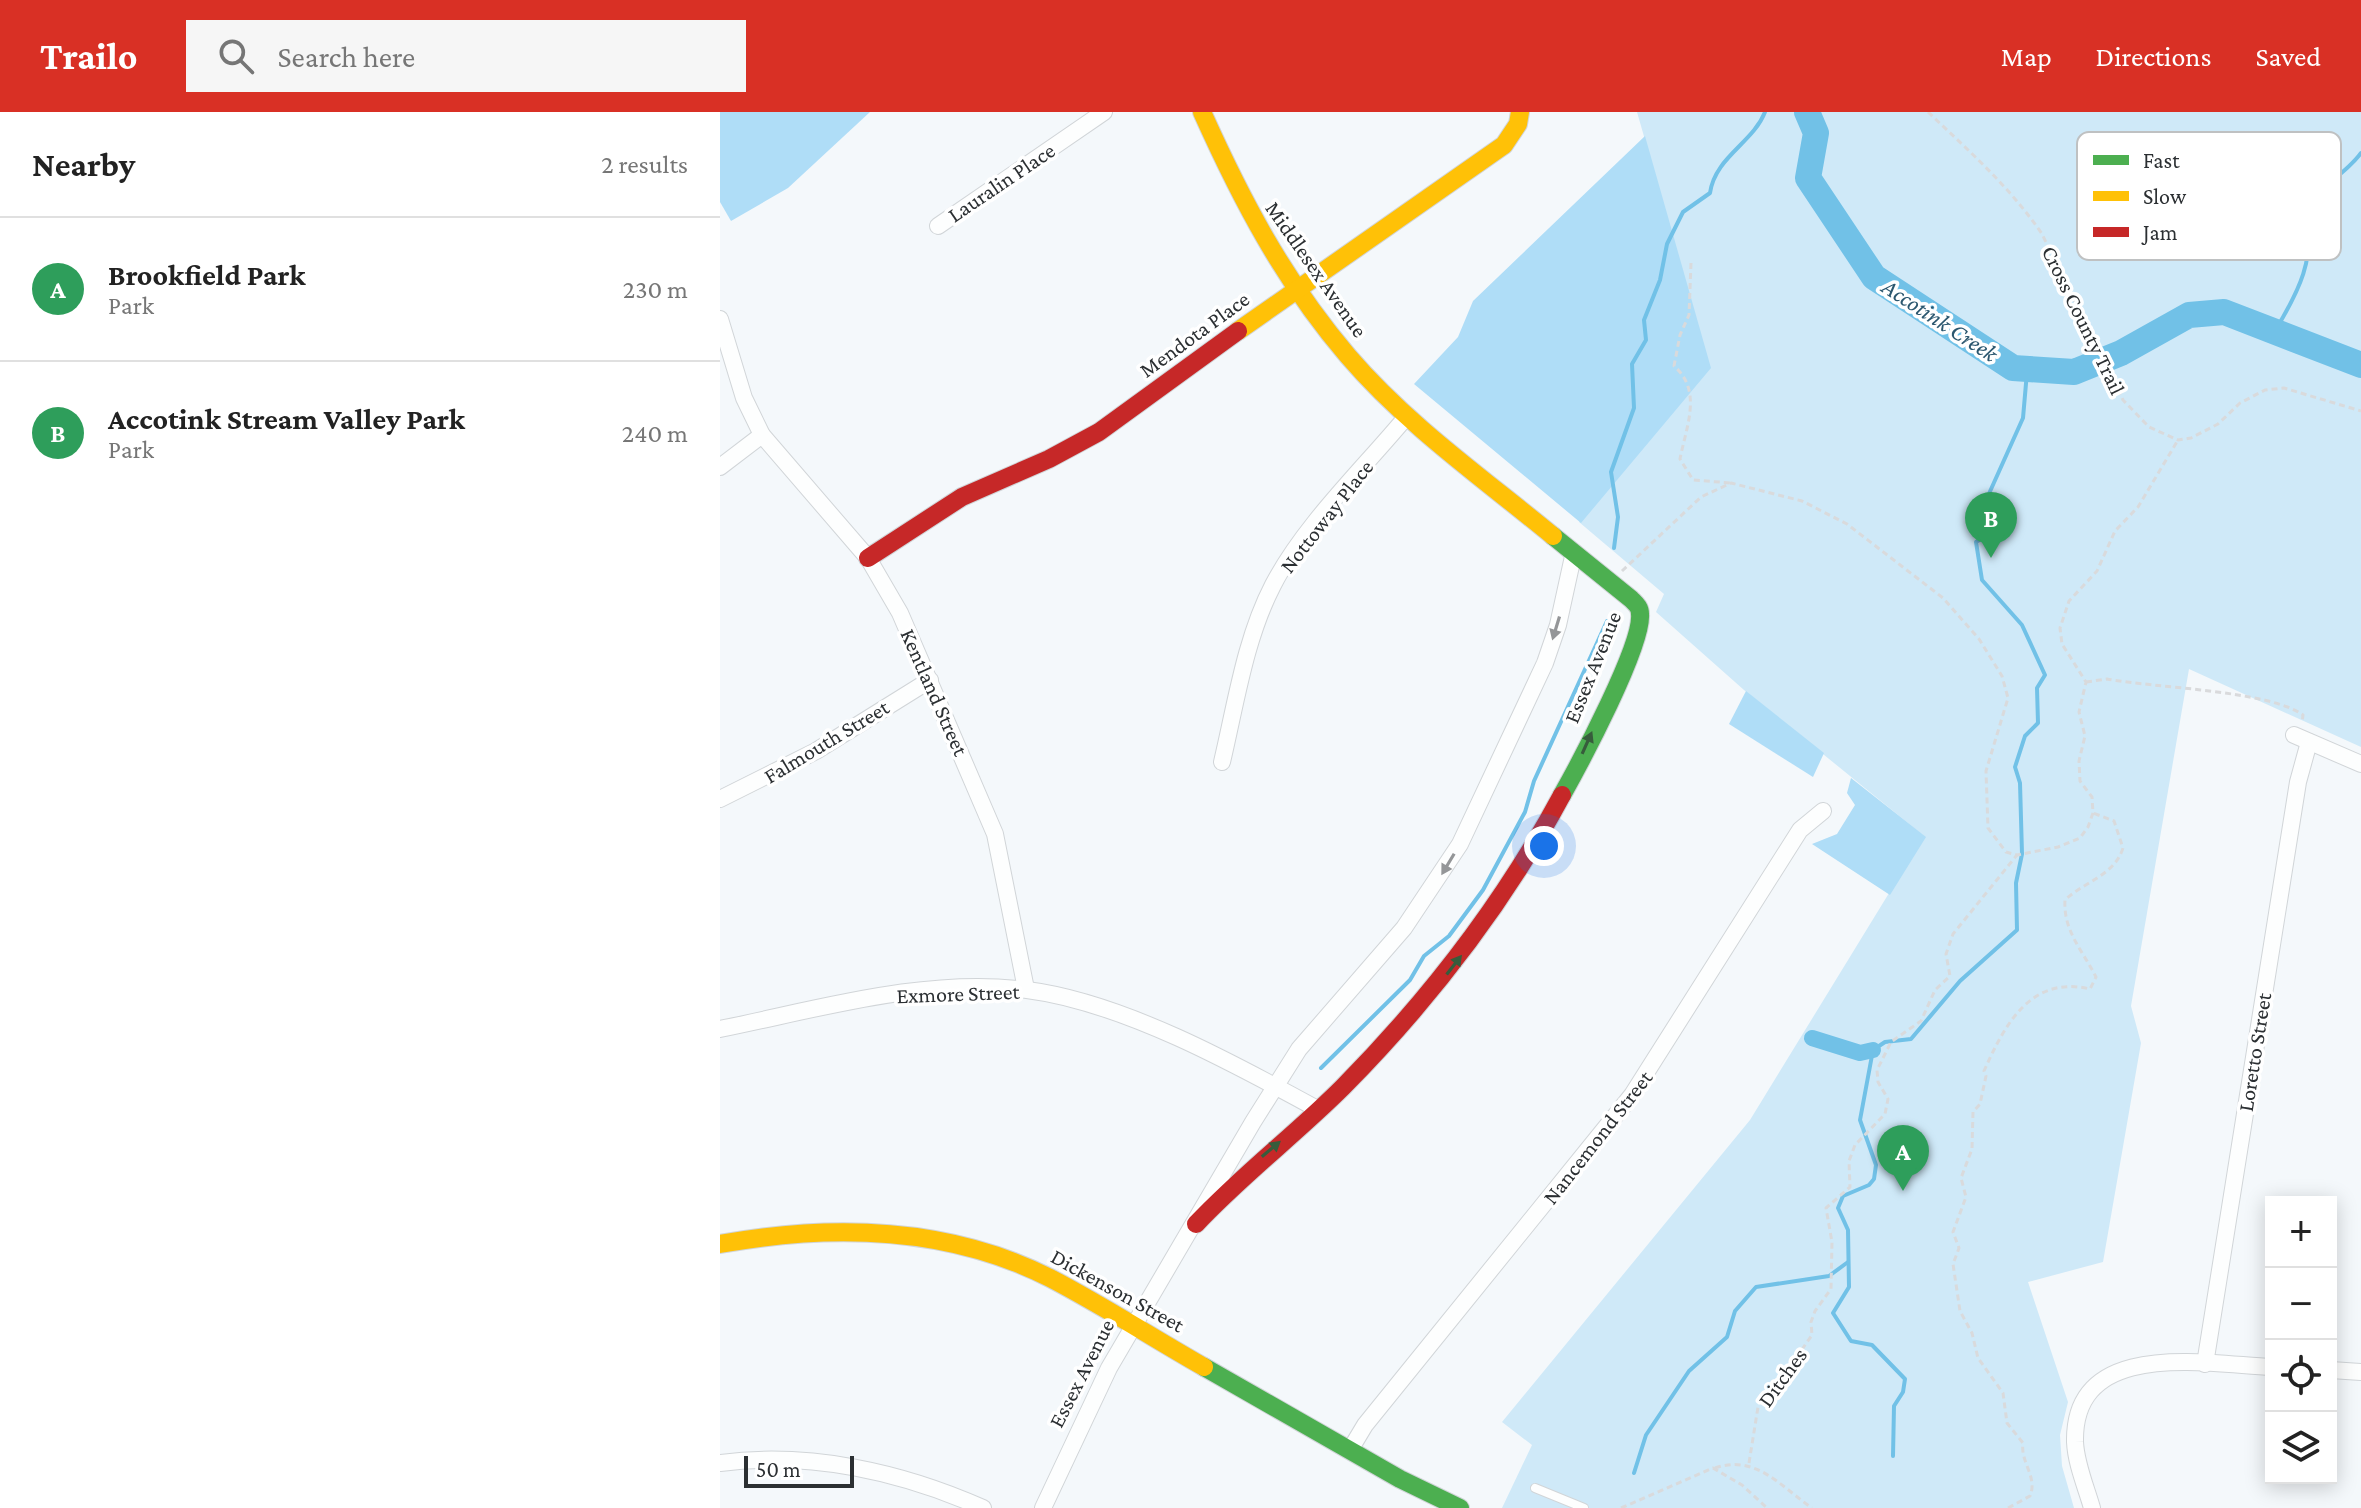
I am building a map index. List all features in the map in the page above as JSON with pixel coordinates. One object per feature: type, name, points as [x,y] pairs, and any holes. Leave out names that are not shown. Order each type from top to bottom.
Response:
[{"type":"street","name":"Lauralin Place","points":[[938,226],[1104,112]]},
{"type":"street","name":"Middlesex Avenue","points":[[1202,112],[1245,207],[1296,289],[1348,356],[1407,416],[1574,552]]},
{"type":"street","name":"Mendota Place","points":[[868,558],[962,497],[1049,459],[1099,432],[1296,289],[1504,145],[1518,124],[1520,112]]},
{"type":"street","name":"Kentland Street","points":[[720,319],[744,398],[762,435],[868,558],[900,613],[995,834],[1026,989]]},
{"type":"street","name":"Nottoway Place","points":[[1222,762],[1251,641],[1272,586],[1298,546],[1407,416]]},
{"type":"street","points":[[720,467],[762,435]]},
{"type":"street","name":"Essex Avenue","points":[[1043,1508],[1077,1431],[1133,1325],[1196,1224],[1275,1086],[1299,1049],[1404,928],[1460,844],[1545,663],[1558,625],[1574,552],[1639,607],[1639,625],[1544,830],[1511,887],[1445,978],[1319,1110],[1248,1169],[1196,1224]]},
{"type":"street","name":"Falmouth Street","points":[[720,799],[816,751],[930,680]]},
{"type":"street","points":[[2302,738],[2361,764]]},
{"type":"street","name":"Loretto Street","points":[[2205,1364],[2298,782],[2302,738]]},
{"type":"street","name":"Nancemond Street","points":[[1350,1450],[1365,1425],[1632,1095],[1800,830],[1823,811]]},
{"type":"street","name":"Exmore Street","points":[[720,1029],[913,991],[1026,989],[1117,1014],[1239,1066],[1319,1110]]},
{"type":"street","name":"Dickenson Street","points":[[720,1244],[755,1236],[838,1228],[932,1238],[1021,1265],[1133,1325],[1350,1450],[1460,1508]]},
{"type":"street","points":[[2092,1508],[2075,1443],[2079,1414],[2094,1389],[2119,1370],[2134,1365],[2265,1367]]},
{"type":"street","points":[[2337,1370],[2361,1372]]},
{"type":"street","points":[[720,1463],[783,1460],[835,1464],[923,1484],[983,1508]]},
{"type":"lane","points":[[1535,1488],[1584,1508]]},
{"type":"path","name":"Cross County Trail","points":[[1928,112],[1975,155],[2028,214],[2119,391],[2133,412],[2149,427],[2178,440]]},
{"type":"path","points":[[1691,263],[1689,315],[1680,335],[1674,366],[1682,373],[1693,400],[1680,459],[1693,480],[1731,483],[1802,501],[1847,524],[1943,598],[1979,639],[2002,676],[2008,698],[1986,771],[1988,828],[2006,852],[2017,855],[2058,847],[2080,838],[2093,813],[2092,797],[2080,781],[2079,761],[2085,736],[2079,712],[2086,682],[2062,644],[2060,628],[2069,601],[2097,571],[2115,531],[2138,507],[2178,440],[2204,432],[2240,403],[2265,390],[2284,388],[2361,411]]},
{"type":"path","points":[[1612,583],[1632,560],[1701,497],[1731,483]]},
{"type":"path","points":[[2086,682],[2107,679],[2248,695],[2290,706],[2303,715],[2302,738]]},
{"type":"path","points":[[2008,1508],[2030,1496],[2032,1475],[2022,1453],[2023,1443],[2007,1423],[2003,1393],[1978,1358],[1972,1333],[1960,1311],[1953,1264],[1959,1248],[1953,1232],[1966,1197],[1961,1178],[1972,1149],[1973,1112],[1980,1104],[1984,1071],[1995,1047],[2014,1014],[2041,994],[2068,983],[2090,989],[2096,977],[2070,935],[2064,913],[2065,900],[2077,888],[2107,873],[2123,848],[2114,821],[2093,813]]},
{"type":"path","name":"Ditches","points":[[1749,1463],[1758,1407],[1764,1394],[1778,1384],[1812,1335],[1811,1322],[1815,1311],[1831,1289],[1832,1242],[1826,1208],[1850,1187],[1849,1161],[1855,1145],[1871,1133],[1877,1120],[1885,1114],[1888,1099],[1878,1082],[1877,1070],[1891,1042],[1921,1021],[1935,990],[1950,976],[1946,954],[1953,934],[2017,855]]},
{"type":"path","points":[[1621,1508],[1731,1462],[1749,1463],[1812,1508]]},
{"type":"path","points":[[1713,1468],[1742,1485],[1767,1508]]},
{"type":"shaded area","points":[[720,112],[870,112],[788,188],[731,221],[720,202]]},
{"type":"shaded area","points":[[1637,112],[2361,112],[2361,747],[2189,669],[2131,1006],[2141,1043],[2103,1262],[2028,1282],[2068,1402],[2060,1435],[2062,1466],[2074,1508],[1502,1508],[1532,1445],[1502,1422],[1750,1120],[1924,836],[1744,690],[1656,612],[1664,594],[1579,522],[1710,367]]},
{"type":"shaded area","points":[[1645,136],[1711,368],[1581,523],[1414,384],[1458,337],[1473,301]]},
{"type":"shaded area","points":[[1746,691],[1824,753],[1813,777],[1729,724]]},
{"type":"shaded area","points":[[1851,778],[1926,837],[1890,895],[1812,844],[1837,834],[1855,805],[1847,793]]},
{"type":"waterway","points":[[1614,548],[1618,517],[1611,472],[1634,408],[1632,364],[1646,340],[1644,320],[1660,280],[1667,244],[1683,212],[1710,193],[1719,170],[1752,133],[1765,112]]},
{"type":"waterway","name":"Accotink Creek","points":[[1807,112],[1816,133],[1808,178],[1874,277],[2013,368],[2074,372],[2121,353],[2189,315],[2224,312],[2361,365]]},
{"type":"waterway","points":[[2341,174],[2361,153]]},
{"type":"waterway","points":[[2275,331],[2297,290],[2306,260]]},
{"type":"waterway","points":[[1893,1456],[1894,1406],[1903,1392],[1905,1379],[1872,1345],[1851,1341],[1833,1313],[1849,1287],[1848,1230],[1838,1208],[1843,1196],[1869,1185],[1874,1179],[1876,1165],[1860,1120],[1873,1050],[1885,1042],[1911,1039],[1960,981],[2017,930],[2016,883],[2022,854],[2020,783],[2015,767],[2025,736],[2038,723],[2037,688],[2045,675],[2022,625],[1982,580],[1976,542],[1989,534],[1983,507],[2023,418],[2027,372]]},
{"type":"waterway","points":[[1321,1068],[1410,980],[1424,956],[1449,936],[1483,890],[1525,812],[1534,781],[1607,621]]},
{"type":"waterway","points":[[1812,1038],[1860,1053],[1873,1050]]},
{"type":"waterway","points":[[1634,1473],[1646,1435],[1689,1371],[1727,1337],[1735,1311],[1756,1287],[1829,1276],[1848,1262]]},
{"type":"traffic: fast","points":[[1553,536],[1631,599],[1640,614],[1632,651],[1562,795]]},
{"type":"traffic: fast","points":[[1204,1367],[1400,1479],[1460,1508]]},
{"type":"traffic: slow","points":[[1202,112],[1266,239],[1304,299],[1348,356],[1421,428],[1553,536]]},
{"type":"traffic: slow","points":[[1238,331],[1504,145],[1518,124],[1520,112]]},
{"type":"traffic: slow","points":[[720,1244],[846,1232],[930,1239],[971,1248],[1050,1278],[1204,1367]]},
{"type":"traffic: jam","points":[[868,558],[962,497],[1049,459],[1099,432],[1238,331]]},
{"type":"traffic: jam","points":[[1196,1224],[1343,1087],[1406,1019],[1490,912],[1562,795]]},
{"type":"place","name":"Accotink Stream Valley Park","points":[[1991,558]]},
{"type":"place","name":"Brookfield Park","points":[[1903,1191]]}]
